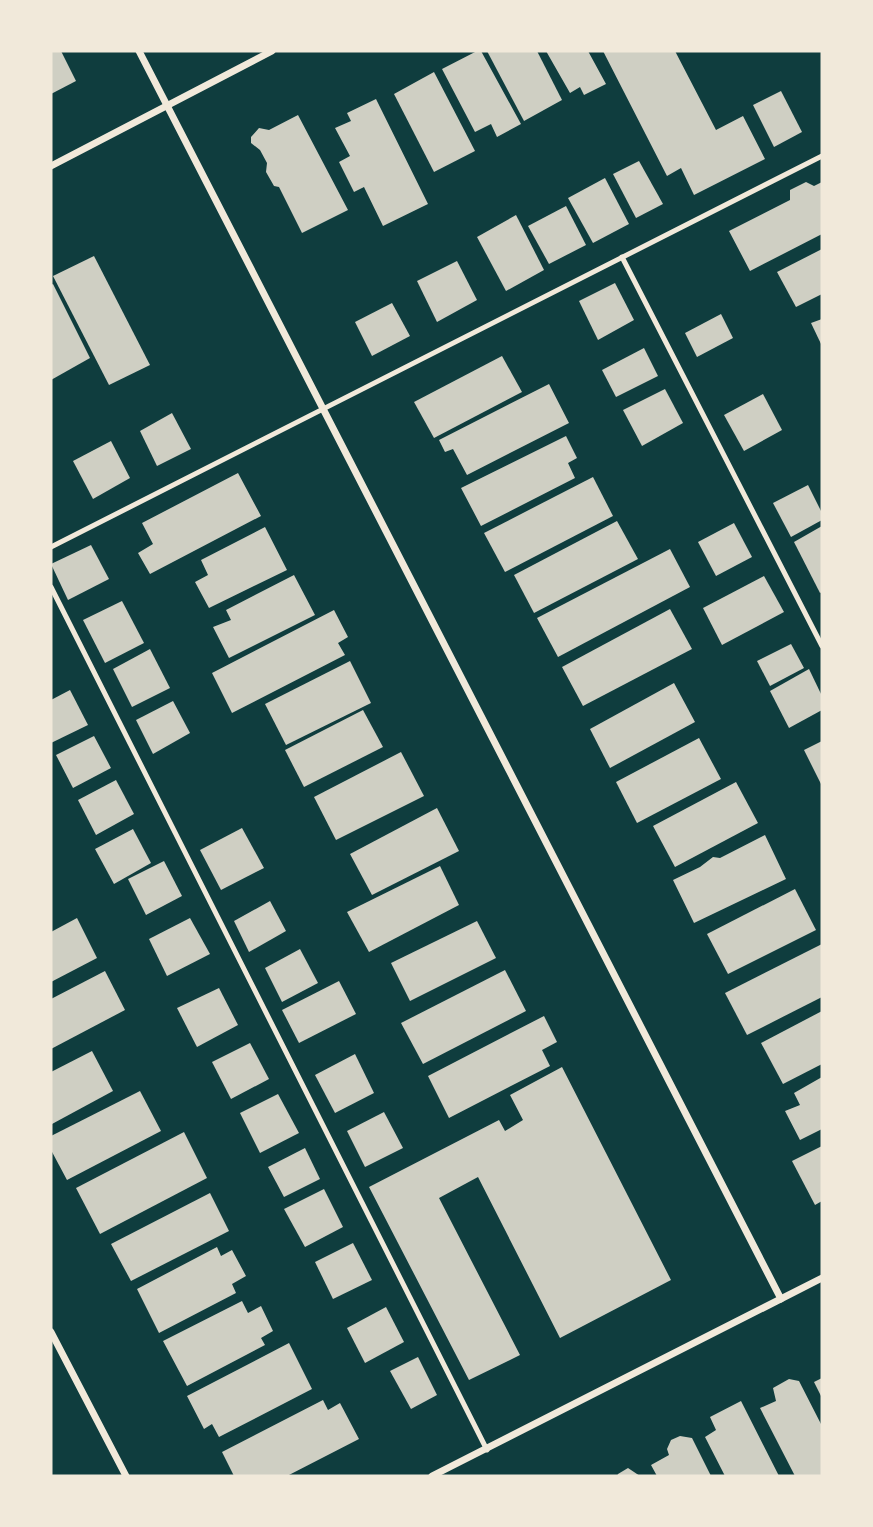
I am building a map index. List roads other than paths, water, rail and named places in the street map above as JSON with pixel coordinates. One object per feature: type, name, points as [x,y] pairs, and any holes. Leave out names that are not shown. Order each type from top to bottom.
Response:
[{"type":"street","points":[[139,51],[781,1299]]},
{"type":"street","points":[[51,166],[272,51]]},
{"type":"street","points":[[432,1476],[822,1278]]},
{"type":"street","points":[[51,1332],[125,1476]]},
{"type":"lane","points":[[51,547],[822,156]]},
{"type":"lane","points":[[622,257],[822,646]]},
{"type":"lane","points":[[51,587],[487,1450]]}]
